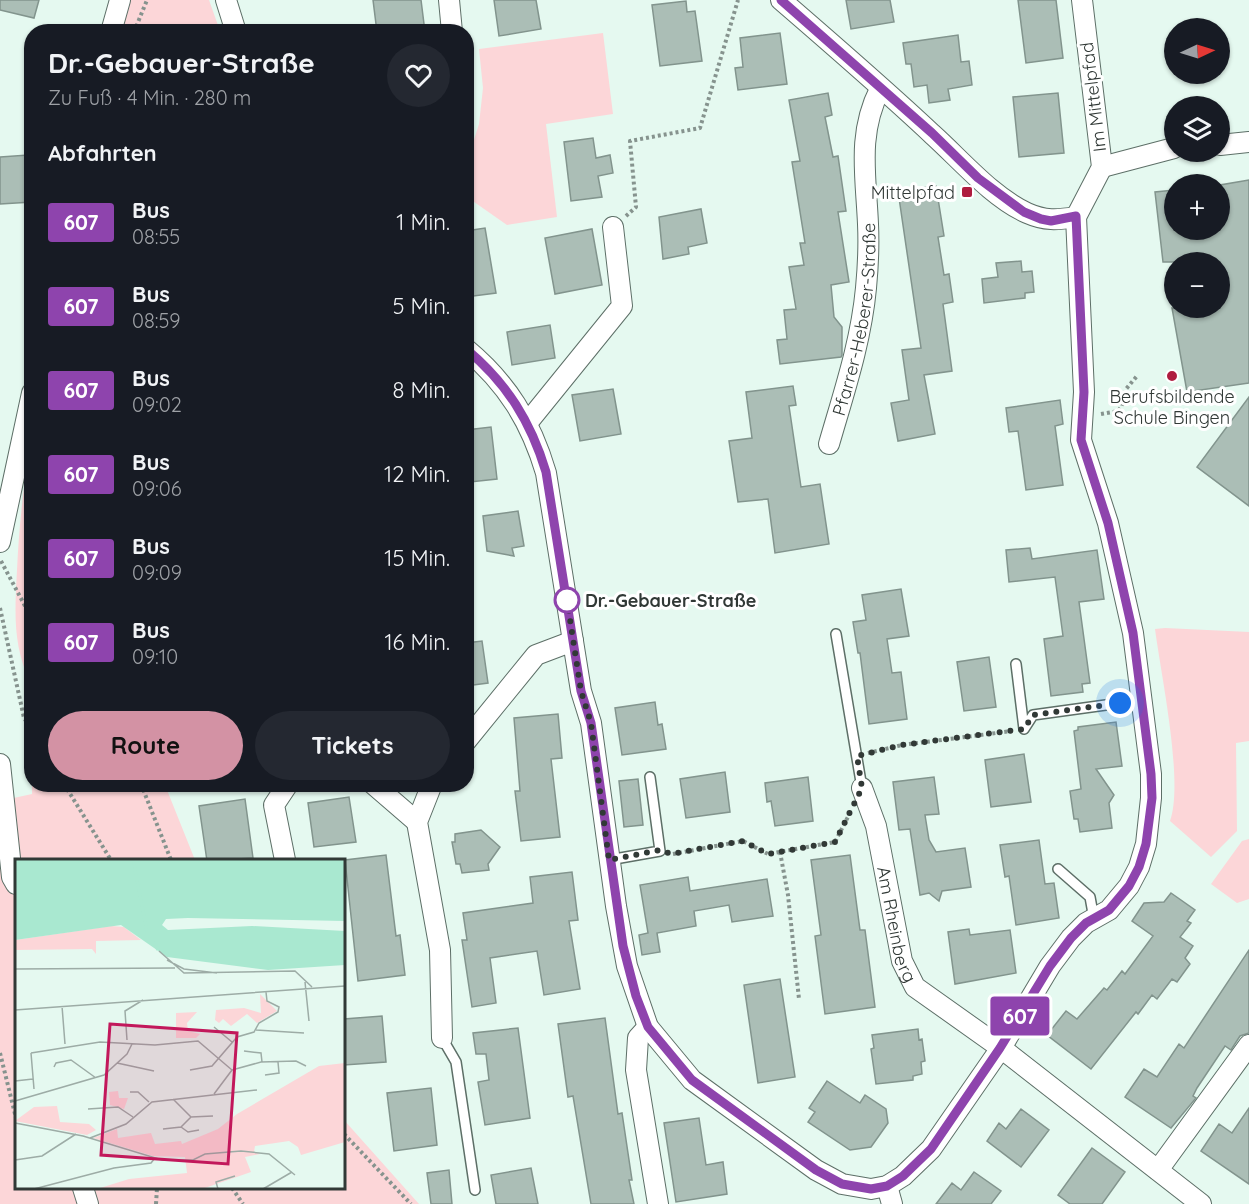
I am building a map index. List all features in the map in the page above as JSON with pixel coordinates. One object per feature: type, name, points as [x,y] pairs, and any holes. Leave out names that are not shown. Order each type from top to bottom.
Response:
[{"type":"street","points":[[113,24],[120,0]]},
{"type":"street","points":[[226,0],[234,24]]},
{"type":"street","points":[[448,0],[451,24]]},
{"type":"street","points":[[474,355],[491,369],[515,401],[539,448],[555,518],[581,691],[591,723],[609,860],[627,966],[648,1027],[692,1080],[816,1170],[856,1188],[871,1189],[890,1195],[931,1149],[1000,1048],[1050,966],[1071,938],[1109,910],[1129,886],[1139,867],[1146,844],[1152,798],[1142,700],[1122,581],[1108,523],[1081,440],[1082,299],[1076,216],[1051,221],[1024,212],[978,178],[932,133],[781,0]]},
{"type":"street","name":"Im Mittelpfad","points":[[1076,216],[1102,167],[1082,0]]},
{"type":"street","name":"Pfarrer-Heberer-Straße","points":[[829,444],[852,365],[864,311],[869,245],[863,154],[867,122],[880,89]]},
{"type":"street","points":[[1230,144],[1249,142]]},
{"type":"street","points":[[1102,167],[1164,151]]},
{"type":"street","points":[[528,423],[621,306],[613,227]]},
{"type":"street","points":[[0,542],[3,511],[24,426]]},
{"type":"street","points":[[474,731],[536,655],[573,641]]},
{"type":"street","points":[[0,764],[12,877],[15,882]]},
{"type":"street","name":"Am Rheinberg","points":[[862,788],[876,826],[902,961],[915,987],[1000,1048],[1201,1204]]},
{"type":"street","points":[[283,792],[274,805],[285,859]]},
{"type":"street","points":[[382,792],[417,822]]},
{"type":"street","points":[[429,792],[417,822],[440,950],[442,1038]]},
{"type":"street","points":[[648,1027],[638,1038],[636,1070],[658,1204]]},
{"type":"street","points":[[1158,1170],[1249,1045]]},
{"type":"street","points":[[83,1189],[88,1204]]},
{"type":"lane","name":"Am Rheinberg","points":[[836,634],[862,788]]},
{"type":"lane","points":[[1016,664],[1024,729]]},
{"type":"lane","points":[[1024,729],[1033,715],[1142,700]]},
{"type":"lane","points":[[609,860],[660,850],[650,777]]},
{"type":"lane","points":[[1058,869],[1090,897],[1094,919]]},
{"type":"lane","points":[[442,1038],[456,1062],[475,1190]]},
{"type":"path","points":[[137,24],[147,0]]},
{"type":"path","points":[[613,227],[636,207],[630,141],[700,128],[738,0]]},
{"type":"path","points":[[1082,414],[1118,411],[1122,406],[1126,389],[1137,376]]},
{"type":"path","points":[[0,560],[24,604]]},
{"type":"path","points":[[0,608],[24,718]]},
{"type":"path","points":[[857,756],[902,745],[1024,729]]},
{"type":"path","points":[[660,850],[671,854],[743,841],[768,854],[835,842],[862,788]]},
{"type":"path","points":[[69,792],[110,859]]},
{"type":"path","points":[[144,792],[170,859]]},
{"type":"path","points":[[780,852],[788,895],[799,999]]},
{"type":"path","points":[[0,1053],[15,1114]]},
{"type":"path","points":[[345,1135],[411,1204]]},
{"type":"path","points":[[156,1204],[157,1189]]},
{"type":"path","points":[[233,1189],[243,1204]]},
{"type":"shaded area","points":[[129,0],[209,0],[218,24],[123,24]]},
{"type":"shaded area","points":[[603,33],[613,114],[546,124],[557,217],[507,225],[474,202],[474,140],[479,124],[483,88],[479,49]]},
{"type":"shaded area","points":[[24,492],[24,666],[16,628],[20,523]]},
{"type":"shaded area","points":[[1155,629],[1249,632],[1249,741],[1236,743],[1237,831],[1211,857],[1170,821],[1174,803],[1173,755]]},
{"type":"shaded area","points":[[32,792],[168,792],[195,859],[15,859],[15,1189],[345,1189],[345,1121],[419,1204],[0,1204],[0,801],[32,794]]},
{"type":"shaded area","points":[[1249,839],[1249,899],[1237,903],[1211,884],[1242,841]]},
{"type":"building","points":[[0,0],[39,0],[34,18],[0,10]]},
{"type":"building","points":[[373,0],[421,0],[424,24],[376,24]]},
{"type":"building","points":[[494,0],[536,0],[541,29],[499,36]]},
{"type":"building","points":[[846,0],[890,0],[894,22],[851,29]]},
{"type":"building","points":[[1018,0],[1056,0],[1063,58],[1026,63]]},
{"type":"building","points":[[686,1],[687,12],[695,11],[702,61],[660,66],[652,5]]},
{"type":"building","points":[[780,33],[787,84],[738,90],[735,68],[743,67],[740,38]]},
{"type":"building","points":[[958,35],[961,62],[969,61],[972,85],[948,89],[950,100],[929,103],[927,85],[914,87],[911,64],[906,64],[903,43]]},
{"type":"building","points":[[828,93],[832,115],[825,117],[833,157],[838,156],[846,211],[838,212],[849,282],[831,285],[834,317],[842,327],[842,355],[841,357],[780,364],[777,340],[787,339],[784,310],[796,309],[789,267],[804,265],[800,243],[805,243],[792,162],[800,161],[789,100]]},
{"type":"building","points":[[1058,93],[1064,153],[1019,157],[1013,97]]},
{"type":"building","points":[[593,138],[596,158],[610,155],[613,173],[598,176],[602,197],[571,201],[564,142]]},
{"type":"building","points":[[24,155],[24,202],[0,204],[0,157]]},
{"type":"building","points":[[1249,180],[1249,383],[1187,392],[1174,318],[1230,318],[1230,252],[1164,252],[1163,262],[1155,192],[1164,191],[1164,240],[1230,240],[1230,183]]},
{"type":"building","points":[[936,186],[944,236],[938,237],[944,275],[949,274],[953,302],[943,304],[952,371],[924,375],[935,434],[898,441],[891,403],[909,400],[902,350],[921,348],[898,191]]},
{"type":"building","points":[[701,209],[707,243],[688,247],[689,254],[663,259],[659,217]]},
{"type":"building","points":[[485,228],[496,293],[474,296],[474,230]]},
{"type":"building","points":[[592,229],[602,285],[555,294],[545,238]]},
{"type":"building","points":[[1021,261],[1022,272],[1032,271],[1034,292],[1025,293],[1025,298],[984,303],[982,279],[998,277],[996,263]]},
{"type":"building","points":[[550,325],[555,358],[512,365],[507,332]]},
{"type":"building","points":[[793,386],[796,405],[789,406],[801,487],[820,484],[829,544],[775,553],[768,499],[738,502],[729,441],[752,438],[746,392]]},
{"type":"building","points":[[613,389],[621,434],[580,441],[572,395]]},
{"type":"building","points":[[1249,397],[1249,506],[1197,467]]},
{"type":"building","points":[[1060,400],[1063,424],[1055,426],[1063,485],[1026,490],[1018,431],[1009,432],[1006,408]]},
{"type":"building","points":[[491,427],[497,479],[474,482],[474,429]]},
{"type":"building","points":[[518,511],[524,546],[512,548],[514,556],[487,551],[483,516]]},
{"type":"building","points":[[1030,548],[1032,559],[1097,550],[1104,599],[1079,602],[1090,683],[1082,684],[1083,692],[1051,696],[1044,639],[1063,636],[1055,577],[1009,582],[1006,550]]},
{"type":"building","points":[[901,589],[909,636],[887,639],[892,673],[901,672],[907,719],[869,724],[860,653],[858,653],[853,622],[866,620],[862,595]]},
{"type":"building","points":[[482,641],[488,683],[474,685],[474,642]]},
{"type":"building","points":[[989,657],[996,707],[964,711],[957,662]]},
{"type":"building","points":[[655,702],[658,725],[662,724],[666,749],[622,755],[615,708]]},
{"type":"building","points":[[558,714],[562,758],[551,759],[560,837],[521,841],[515,791],[520,791],[514,718]]},
{"type":"building","points":[[1116,722],[1122,766],[1096,769],[1114,795],[1109,803],[1112,828],[1080,832],[1078,819],[1074,819],[1070,791],[1081,789],[1074,731],[1078,730],[1078,727]]},
{"type":"building","points":[[1024,754],[1031,802],[991,807],[985,760]]},
{"type":"building","points":[[725,772],[730,812],[686,818],[680,779]]},
{"type":"building","points":[[808,777],[813,821],[775,826],[771,801],[767,802],[765,783]]},
{"type":"building","points":[[934,777],[939,814],[925,815],[929,840],[936,852],[965,848],[971,887],[942,891],[939,901],[929,893],[920,895],[910,829],[899,830],[893,782]]},
{"type":"building","points":[[638,779],[643,825],[624,827],[619,781]]},
{"type":"building","points":[[349,797],[356,842],[314,847],[308,803]]},
{"type":"building","points":[[245,799],[253,858],[207,859],[199,806]]},
{"type":"building","points":[[481,830],[500,847],[488,864],[489,870],[462,873],[460,864],[456,864],[452,842],[455,842],[455,834]]},
{"type":"building","points":[[1039,840],[1045,884],[1054,883],[1059,918],[1016,925],[1009,876],[1005,877],[1000,845]]},
{"type":"building","points":[[386,855],[396,936],[400,935],[405,975],[358,981],[345,860]]},
{"type":"building","points":[[850,855],[860,930],[865,930],[875,1007],[825,1014],[815,936],[821,935],[811,860]]},
{"type":"building","points":[[572,872],[578,920],[569,921],[580,989],[544,995],[537,951],[490,958],[496,1003],[472,1007],[462,940],[467,940],[463,913],[533,903],[530,877]]},
{"type":"building","points":[[688,877],[690,891],[767,879],[773,916],[732,922],[729,905],[694,911],[696,926],[657,933],[660,952],[642,955],[639,935],[648,933],[640,885]]},
{"type":"building","points":[[1171,893],[1195,910],[1187,921],[1191,923],[1180,937],[1193,946],[1185,958],[1190,964],[1177,982],[1172,979],[1157,999],[1152,995],[1091,1069],[1047,1035],[1066,1011],[1077,1019],[1104,988],[1107,990],[1122,971],[1125,974],[1153,936],[1132,921],[1144,903],[1164,902]]},
{"type":"building","points":[[969,929],[970,935],[1010,930],[1016,973],[955,984],[948,932]]},
{"type":"building","points":[[1249,950],[1249,1033],[1240,1036],[1231,1050],[1225,1046],[1197,1088],[1193,1096],[1196,1098],[1171,1128],[1125,1097],[1144,1069],[1157,1077],[1179,1044],[1184,1048]]},
{"type":"building","points":[[780,979],[795,1077],[758,1083],[744,985]]},
{"type":"building","points":[[382,1016],[386,1062],[345,1065],[345,1019]]},
{"type":"building","points":[[605,1018],[618,1114],[622,1113],[632,1180],[629,1180],[634,1204],[591,1204],[573,1096],[568,1097],[558,1024]]},
{"type":"building","points":[[518,1028],[530,1118],[485,1125],[478,1082],[489,1080],[486,1054],[476,1054],[473,1033]]},
{"type":"building","points":[[918,1029],[925,1061],[921,1062],[922,1074],[913,1076],[913,1080],[876,1084],[871,1049],[874,1048],[872,1035]]},
{"type":"building","points":[[827,1081],[860,1103],[865,1095],[886,1109],[888,1123],[871,1147],[850,1150],[808,1122],[815,1112],[809,1108]]},
{"type":"building","points":[[431,1088],[437,1145],[394,1151],[387,1093]]},
{"type":"building","points":[[1249,1108],[1249,1184],[1201,1151],[1219,1124],[1232,1133]]},
{"type":"building","points":[[1021,1109],[1049,1130],[1021,1167],[987,1141],[999,1123],[1006,1129]]},
{"type":"building","points":[[699,1118],[706,1165],[723,1162],[727,1194],[676,1202],[664,1123]]},
{"type":"building","points":[[1092,1148],[1125,1172],[1102,1204],[1070,1204],[1058,1195]]},
{"type":"building","points":[[531,1168],[538,1204],[496,1204],[491,1175]]},
{"type":"building","points":[[449,1170],[452,1204],[431,1204],[427,1173]]},
{"type":"building","points":[[974,1172],[1001,1191],[991,1204],[936,1204],[952,1183],[961,1190]]},
{"type":"bus line","name":"607","points":[[474,355],[491,369],[515,401],[539,448],[546,472],[581,691],[591,723],[623,946],[636,996],[648,1027],[692,1080],[816,1170],[842,1184],[856,1188],[871,1189],[887,1186],[916,1166],[931,1149],[1000,1048],[1050,966],[1071,938],[1086,923],[1109,910],[1129,886],[1139,867],[1146,844],[1152,798],[1151,774],[1133,633],[1108,523],[1081,440],[1084,392],[1082,299],[1076,216],[1051,221],[1024,212],[978,178],[932,133],[781,0]]},
{"type":"place","name":"Mittelpfad","points":[[967,192]]},
{"type":"place","name":"Berufsbildende Schule Bingen","points":[[1172,376]]},
{"type":"place","name":"Dr.-Gebauer-Straße","points":[[567,600]]},
{"type":"route","points":[[567,600],[581,691],[591,723],[609,860],[660,850],[671,854],[743,841],[768,854],[835,842],[862,788],[857,756],[902,745],[1024,729],[1033,715],[1120,703]]}]
